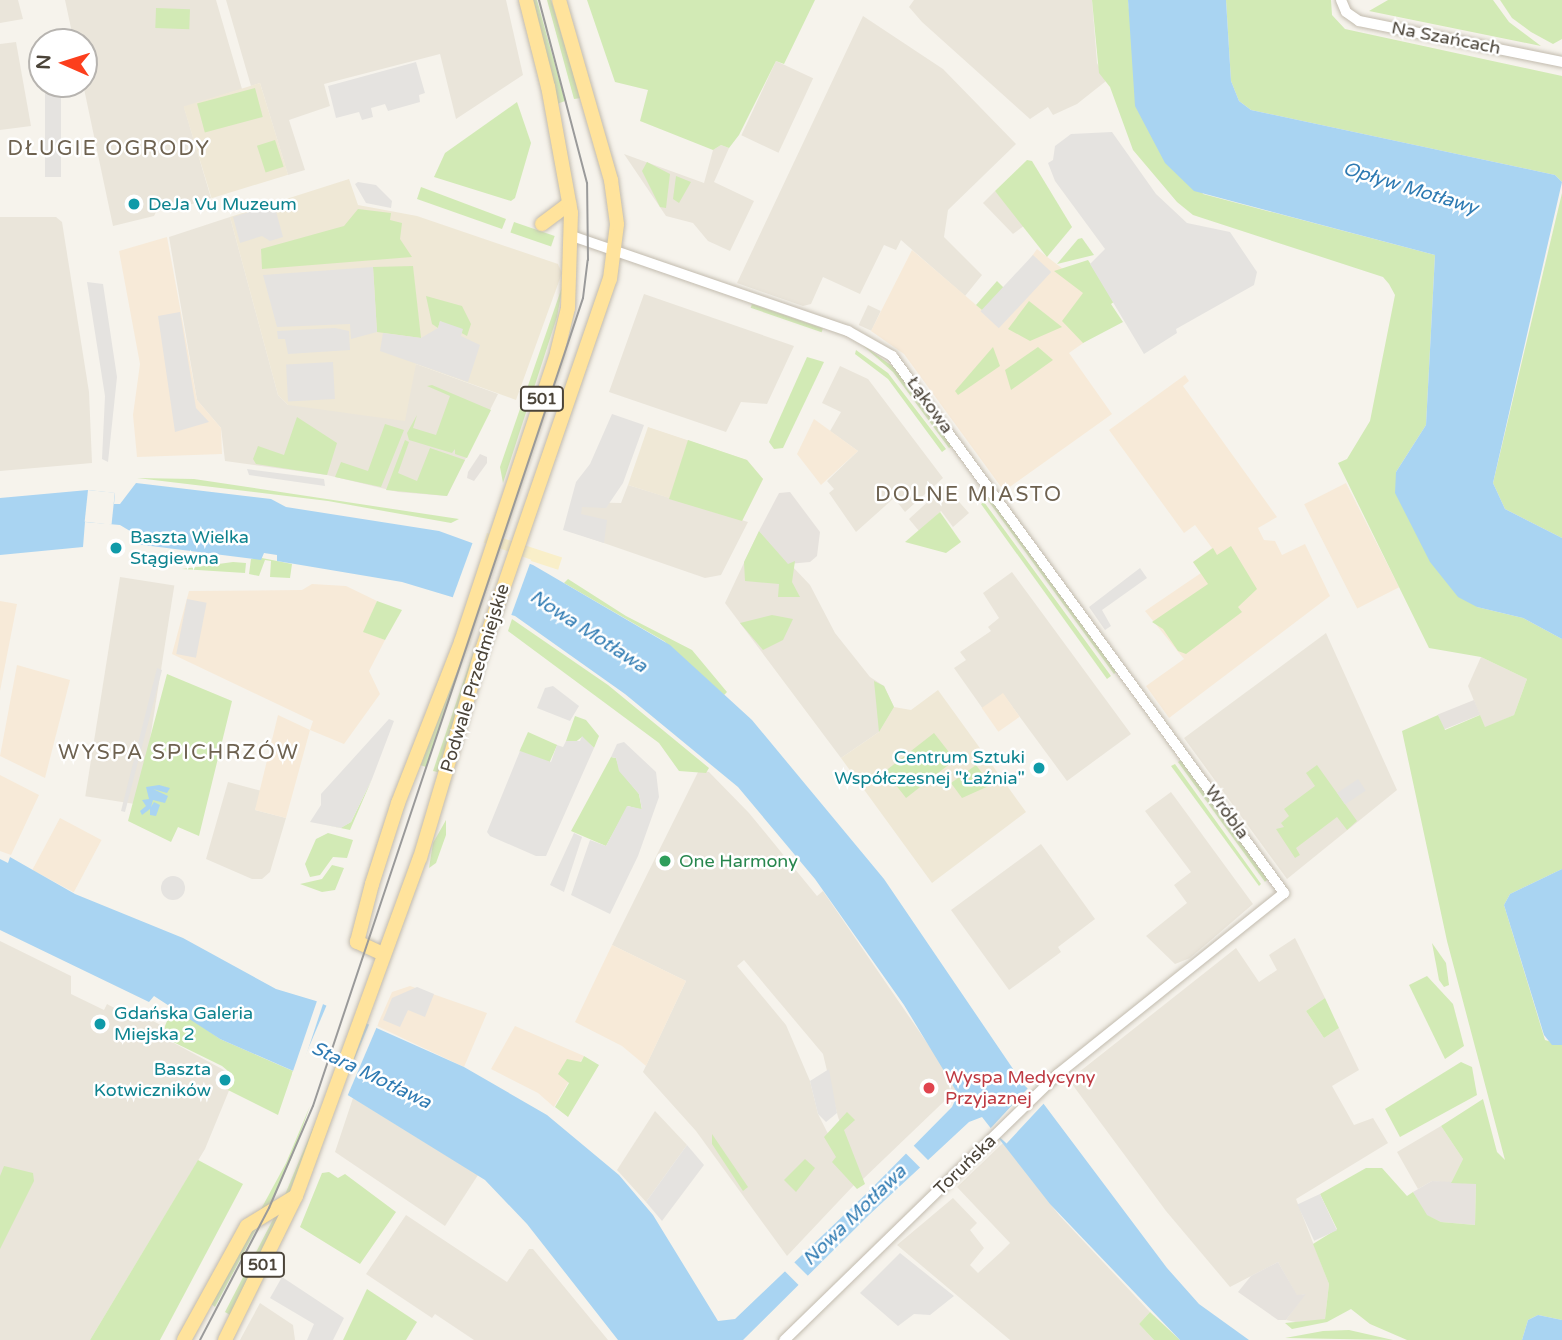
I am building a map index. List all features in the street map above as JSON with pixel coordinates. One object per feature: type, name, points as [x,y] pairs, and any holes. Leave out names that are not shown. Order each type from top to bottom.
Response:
[{"type":"main road","name":"Podwale Przedmiejskie","points":[[383,954],[357,942],[398,803],[460,642],[560,344],[570,286],[572,236],[569,204],[526,0]]},
{"type":"main road","name":"Podwale Przedmiejskie","points":[[225,1340],[296,1196],[365,1000],[420,858],[482,650],[608,286],[615,250],[611,180],[559,0]]},
{"type":"main road","points":[[542,224],[569,204]]},
{"type":"main road","name":"501","points":[[184,1340],[247,1226],[296,1196]]},
{"type":"street","name":"Na Szańcach","points":[[1340,0],[1346,12],[1359,21],[1562,62]]},
{"type":"street","name":"Łąkowa","points":[[572,236],[860,335],[892,356],[1169,731]]},
{"type":"street","name":"Wróbla","points":[[1169,731],[1284,893]]},
{"type":"street","name":"Toruńska","points":[[784,1340],[1042,1089],[1284,893]]},
{"type":"shaded area","points":[[0,0],[18,0],[23,19],[0,23]]},
{"type":"shaded area","points":[[65,0],[216,0],[242,89],[184,107],[211,198],[179,208],[173,202],[159,206],[154,216],[113,226],[86,98],[98,98],[98,28],[71,28]]},
{"type":"shaded area","points":[[226,0],[506,0],[523,75],[456,119],[440,54],[324,84],[330,106],[289,120],[305,170],[288,175],[260,83],[251,86]]},
{"type":"shaded area","points":[[914,0],[1092,0],[1097,63],[1106,81],[1077,104],[1053,115],[1048,107],[1030,119],[922,22],[909,7]]},
{"type":"shaded area","points":[[863,16],[943,69],[1016,144],[948,210],[944,237],[982,275],[965,296],[901,240],[896,250],[884,245],[860,294],[823,277],[811,304],[803,306],[737,283]]},
{"type":"shaded area","points":[[16,42],[31,126],[0,130],[0,44]]},
{"type":"shaded area","points":[[776,61],[813,78],[779,153],[741,135]]},
{"type":"shaded area","points":[[416,62],[425,93],[419,95],[420,102],[388,111],[385,104],[371,108],[373,117],[362,120],[359,112],[336,118],[328,86]]},
{"type":"shaded area","points":[[260,83],[288,175],[212,198],[183,106]]},
{"type":"shaded area","points":[[45,98],[61,98],[61,177],[45,177]]},
{"type":"shaded area","points":[[1112,132],[1156,194],[1187,223],[1230,232],[1257,272],[1254,285],[1176,329],[1177,333],[1144,354],[1090,264],[1105,249],[1055,181],[1048,163],[1053,160],[1055,146],[1071,134]]},
{"type":"shaded area","points":[[721,145],[729,148],[714,182],[754,201],[730,251],[708,241],[693,223],[666,216],[624,154],[704,183],[713,150]]},
{"type":"shaded area","points":[[349,179],[358,205],[417,216],[558,264],[562,273],[516,400],[416,364],[405,421],[288,405],[278,395],[230,217]]},
{"type":"shaded area","points":[[358,182],[376,185],[392,201],[391,208],[366,203],[355,184]]},
{"type":"shaded area","points":[[995,191],[1025,225],[1013,234],[983,203]]},
{"type":"shaded area","points":[[274,204],[283,237],[270,241],[262,236],[240,243],[233,217]]},
{"type":"shaded area","points":[[0,217],[56,217],[62,222],[89,392],[92,463],[0,471]]},
{"type":"shaded area","points":[[230,217],[278,395],[288,405],[411,373],[416,364],[498,394],[447,496],[398,492],[327,475],[225,461],[221,428],[197,400],[169,237]]},
{"type":"shaded area","points":[[167,237],[197,400],[221,428],[222,454],[137,457],[133,415],[140,364],[119,251]]},
{"type":"shaded area","points":[[1037,249],[1094,293],[1089,339],[1069,353],[1112,414],[1004,491],[904,354],[871,331],[912,250],[989,316]]},
{"type":"shaded area","points":[[1033,255],[1051,272],[999,328],[980,311]]},
{"type":"shaded area","points":[[373,267],[377,332],[351,339],[350,324],[277,327],[263,275]]},
{"type":"shaded area","points":[[87,282],[103,284],[117,377],[108,462],[102,459],[105,396]]},
{"type":"shaded area","points":[[644,294],[794,346],[767,404],[741,402],[726,432],[609,392]]},
{"type":"shaded area","points":[[868,305],[881,311],[871,331],[859,325]]},
{"type":"shaded area","points":[[180,312],[196,408],[209,422],[175,432],[158,316]]},
{"type":"shaded area","points":[[440,321],[463,329],[461,336],[480,345],[468,382],[380,351],[383,333],[421,338],[438,328]]},
{"type":"shaded area","points":[[335,328],[349,331],[350,350],[288,354],[285,339],[278,339],[277,331]]},
{"type":"shaded area","points":[[333,362],[335,399],[288,401],[286,364]]},
{"type":"shaded area","points":[[840,366],[868,379],[943,478],[905,512],[894,498],[856,532],[829,493],[834,489],[827,481],[858,451],[830,431],[841,412],[822,403]]},
{"type":"shaded area","points":[[1185,375],[1189,381],[1183,386],[1277,517],[1258,528],[1264,540],[1275,541],[1282,555],[1305,544],[1330,596],[1169,718],[1146,686],[1184,659],[1145,611],[1201,573],[1193,562],[1212,548],[1195,525],[1184,533],[1109,430]]},
{"type":"shaded area","points":[[612,414],[644,425],[623,483],[606,508],[582,507],[581,514],[607,520],[604,543],[563,530],[576,482],[590,464]]},
{"type":"shaded area","points":[[814,419],[858,451],[821,485],[797,454]]},
{"type":"shaded area","points":[[648,427],[747,460],[763,479],[742,521],[628,485]]},
{"type":"shaded area","points":[[480,454],[487,457],[487,463],[474,481],[467,478],[468,472]]},
{"type":"shaded area","points":[[247,469],[324,479],[325,486],[249,475]]},
{"type":"shaded area","points":[[1346,483],[1399,587],[1357,609],[1304,504]]},
{"type":"shaded area","points":[[628,485],[748,522],[721,575],[705,578],[572,532],[578,502],[621,503]]},
{"type":"shaded area","points":[[945,486],[969,513],[953,527],[941,511],[919,531],[909,519]]},
{"type":"shaded area","points":[[790,492],[820,532],[817,556],[810,562],[788,564],[759,531],[779,493]]},
{"type":"shaded area","points":[[759,531],[810,585],[835,633],[870,677],[884,686],[894,707],[879,732],[841,758],[725,603]]},
{"type":"shaded area","points":[[1140,568],[1147,578],[1102,610],[1111,626],[1105,630],[1089,607]]},
{"type":"shaded area","points":[[1012,572],[1131,734],[1067,781],[1003,694],[983,709],[954,668],[966,660],[960,652],[991,631],[988,627],[999,618],[983,593]]},
{"type":"shaded area","points":[[120,577],[174,586],[140,805],[85,796]]},
{"type":"shaded area","points":[[312,584],[346,586],[377,601],[364,632],[385,640],[369,671],[380,694],[344,744],[310,730],[313,721],[172,654],[189,591],[302,590]]},
{"type":"shaded area","points":[[187,599],[207,603],[196,658],[176,654]]},
{"type":"shaded area","points":[[0,601],[17,604],[0,691]]},
{"type":"shaded area","points":[[1326,633],[1397,790],[1287,879],[1184,738]]},
{"type":"shaded area","points":[[1481,657],[1527,679],[1514,715],[1485,728],[1468,686]]},
{"type":"shaded area","points":[[17,665],[70,680],[45,778],[0,756]]},
{"type":"shaded area","points":[[157,668],[162,670],[125,812],[121,811]]},
{"type":"shaded area","points":[[553,686],[579,706],[570,721],[537,708],[545,688]]},
{"type":"shaded area","points":[[938,690],[1026,812],[932,883],[841,758],[879,732],[894,707],[911,710]]},
{"type":"shaded area","points":[[1003,693],[1020,717],[998,732],[982,708]]},
{"type":"shaded area","points":[[1474,700],[1480,715],[1444,729],[1438,715]]},
{"type":"shaded area","points":[[278,715],[310,730],[286,818],[255,810]]},
{"type":"shaded area","points":[[389,719],[394,721],[372,779],[351,822],[341,828],[310,822],[321,805],[321,794]]},
{"type":"shaded area","points":[[582,736],[594,748],[546,856],[536,856],[490,836],[487,832],[520,751],[551,762],[557,745],[563,747],[566,741],[580,741]]},
{"type":"shaded area","points":[[624,742],[656,772],[659,797],[638,856],[610,914],[571,895],[590,840],[606,846],[627,806],[642,809],[639,794],[619,771],[616,758],[611,757],[617,744]]},
{"type":"shaded area","points":[[699,770],[709,772],[749,813],[817,896],[823,891],[958,1088],[862,1180],[838,1117],[823,1054],[744,960],[737,966],[786,1025],[810,1081],[818,1114],[854,1185],[787,1256],[696,1131],[643,1072],[686,981],[612,945]]},
{"type":"shaded area","points":[[0,775],[39,795],[11,855],[0,851]]},
{"type":"shaded area","points":[[1358,779],[1366,791],[1345,805],[1337,793]]},
{"type":"shaded area","points":[[228,782],[262,791],[255,810],[286,818],[270,872],[262,879],[252,879],[206,859]]},
{"type":"shaded area","points":[[1171,792],[1253,904],[1190,958],[1175,964],[1146,936],[1187,903],[1174,885],[1191,872],[1145,811]]},
{"type":"shaded area","points":[[60,818],[101,840],[74,892],[32,870]]},
{"type":"shaded area","points":[[574,833],[582,837],[564,892],[550,885]]},
{"type":"shaded area","points":[[1041,844],[1095,919],[1058,947],[1061,952],[1009,990],[951,910]]},
{"type":"shaded area","points":[[173,876],[184,883],[185,888],[178,899],[173,900],[162,893],[161,888],[168,877]]},
{"type":"shaded area","points":[[1295,938],[1325,998],[1306,1011],[1324,1038],[1339,1028],[1359,1070],[1332,1086],[1354,1125],[1373,1118],[1388,1143],[1296,1199],[1329,1284],[1325,1319],[1305,1324],[1286,1320],[1305,1294],[1297,1296],[1278,1262],[1230,1287],[1166,1211],[1069,1080],[1236,948],[1259,982],[1277,970],[1269,955]]},
{"type":"shaded area","points":[[0,941],[71,976],[71,994],[104,1010],[107,1004],[138,1021],[140,1016],[155,1022],[166,1028],[161,1036],[235,1076],[205,1149],[90,1340],[0,1340]]},
{"type":"shaded area","points":[[612,945],[686,981],[646,1066],[622,1046],[575,1022]]},
{"type":"shaded area","points":[[410,986],[487,1013],[464,1067],[377,1026],[392,992]]},
{"type":"shaded area","points":[[417,987],[434,994],[425,1017],[408,1010],[400,1027],[383,1020],[392,998]]},
{"type":"shaded area","points":[[515,1026],[584,1056],[554,1107],[538,1093],[491,1069]]},
{"type":"shaded area","points":[[829,1069],[837,1113],[826,1122],[818,1114],[810,1081]]},
{"type":"shaded area","points":[[353,1098],[478,1175],[445,1226],[335,1152]]},
{"type":"shaded area","points":[[655,1111],[687,1145],[646,1202],[617,1170]]},
{"type":"shaded area","points":[[1441,1126],[1463,1159],[1451,1183],[1432,1181],[1418,1189],[1397,1152]]},
{"type":"shaded area","points":[[1003,1143],[1059,1215],[1150,1312],[1139,1324],[1154,1340],[1010,1340],[897,1245],[953,1198],[977,1223],[970,1230],[984,1248],[970,1265],[978,1273],[1001,1252],[1010,1243],[957,1187]]},
{"type":"shaded area","points":[[687,1145],[704,1165],[662,1221],[646,1202]]},
{"type":"shaded area","points":[[1432,1181],[1476,1183],[1475,1225],[1441,1222],[1426,1215],[1413,1192]]},
{"type":"shaded area","points":[[1320,1194],[1337,1230],[1314,1241],[1297,1205]]},
{"type":"shaded area","points":[[406,1215],[507,1282],[529,1249],[533,1249],[608,1340],[474,1340],[435,1314],[432,1318],[366,1274]]},
{"type":"shaded area","points":[[900,1253],[954,1296],[930,1315],[914,1314],[898,1326],[860,1293]]},
{"type":"shaded area","points":[[1278,1262],[1297,1295],[1306,1294],[1286,1320],[1278,1320],[1238,1292],[1251,1276]]},
{"type":"shaded area","points":[[282,1277],[344,1318],[333,1340],[307,1340],[314,1324],[270,1298]]},
{"type":"shaded area","points":[[260,1303],[293,1325],[295,1340],[240,1340]]},
{"type":"green space","points":[[531,0],[537,0],[565,101],[557,104]]},
{"type":"green space","points":[[547,0],[551,0],[581,98],[574,99]]},
{"type":"green space","points":[[587,0],[815,0],[784,64],[776,61],[739,135],[729,148],[721,145],[713,150],[640,121],[648,90],[615,82]]},
{"type":"green space","points":[[1092,0],[1128,0],[1132,40],[1203,194],[1435,255],[1426,425],[1396,472],[1477,607],[1523,618],[1562,639],[1562,869],[1510,894],[1504,905],[1545,1040],[1562,1045],[1562,1320],[1538,1315],[1528,1320],[1522,1340],[1407,1340],[1370,1324],[1351,1309],[1327,1322],[1292,1329],[1285,1323],[1325,1319],[1329,1284],[1313,1244],[1337,1229],[1320,1194],[1366,1168],[1382,1168],[1407,1196],[1413,1192],[1427,1215],[1441,1222],[1475,1225],[1476,1184],[1451,1183],[1463,1159],[1441,1126],[1483,1099],[1497,1152],[1505,1160],[1447,941],[1402,731],[1438,715],[1445,730],[1480,715],[1485,727],[1514,715],[1527,679],[1481,657],[1429,648],[1338,463],[1347,459],[1370,421],[1395,295],[1389,284],[1383,277],[1193,215],[1177,202],[1133,150],[1110,87],[1099,73]]},
{"type":"green space","points":[[1226,0],[1331,0],[1332,15],[1345,29],[1562,76],[1562,182],[1555,175],[1251,110],[1239,101],[1231,81]]},
{"type":"green space","points":[[1388,0],[1493,0],[1509,22],[1541,46],[1369,11]]},
{"type":"green space","points":[[1500,0],[1562,0],[1562,39],[1553,44],[1531,32],[1512,18]]},
{"type":"green space","points":[[156,8],[190,9],[189,29],[155,28]]},
{"type":"green space","points":[[255,88],[263,117],[205,133],[197,104]]},
{"type":"green space","points":[[517,102],[531,143],[515,198],[511,201],[434,177],[445,153]]},
{"type":"green space","points":[[275,140],[284,167],[266,173],[257,146]]},
{"type":"green space","points":[[1027,160],[1032,161],[1072,227],[1047,257],[995,191]]},
{"type":"green space","points":[[647,162],[670,174],[666,208],[660,207],[642,171]]},
{"type":"green space","points":[[676,176],[691,182],[679,203],[673,199]]},
{"type":"green space","points":[[421,187],[506,219],[502,229],[417,199]]},
{"type":"green space","points":[[1562,193],[1562,538],[1505,509],[1493,483]]},
{"type":"green space","points":[[358,209],[391,213],[390,220],[402,223],[400,239],[412,257],[262,269],[261,249],[344,226]]},
{"type":"green space","points":[[514,222],[555,236],[551,246],[510,232]]},
{"type":"green space","points":[[1082,238],[1094,255],[1057,264],[1078,239]]},
{"type":"green space","points":[[1088,260],[1115,301],[1111,304],[1123,322],[1083,343],[1062,321],[1083,293],[1054,271]]},
{"type":"green space","points":[[413,266],[421,338],[377,332],[373,267]]},
{"type":"green space","points":[[997,281],[1007,291],[989,316],[976,305]]},
{"type":"green space","points":[[563,284],[557,317],[503,483],[500,467]]},
{"type":"green space","points":[[426,296],[462,306],[471,324],[467,336],[440,321],[438,328],[432,324]]},
{"type":"green space","points":[[1029,301],[1062,327],[1030,341],[1008,329]]},
{"type":"green space","points":[[752,304],[823,328],[822,332],[751,308]]},
{"type":"green space","points":[[860,343],[895,368],[953,445],[949,448],[893,372]]},
{"type":"green space","points":[[993,347],[1000,366],[958,395],[955,391]]},
{"type":"green space","points":[[1038,347],[1053,360],[1011,390],[1005,370]]},
{"type":"green space","points":[[856,350],[888,373],[946,449],[942,452],[888,379],[855,354]]},
{"type":"green space","points":[[807,357],[824,362],[783,448],[774,449],[769,442]]},
{"type":"green space","points":[[432,385],[491,410],[467,458],[455,454],[455,449],[452,453],[409,440],[407,433],[417,415],[413,428],[436,435],[450,396],[427,386]]},
{"type":"green space","points":[[297,417],[337,443],[327,475],[256,464],[253,459],[258,446],[284,455]]},
{"type":"green space","points":[[385,424],[404,430],[381,487],[335,477],[341,462],[368,471]]},
{"type":"green space","points":[[405,440],[409,442],[398,473],[417,481],[430,448],[465,460],[447,496],[386,490]]},
{"type":"green space","points":[[688,440],[747,460],[763,479],[742,521],[669,499]]},
{"type":"green space","points":[[137,478],[194,479],[459,519],[451,523],[328,501]]},
{"type":"green space","points":[[990,497],[1117,671],[1114,674],[987,499]]},
{"type":"green space","points":[[984,502],[1111,676],[1107,679],[981,504]]},
{"type":"green space","points":[[940,512],[961,542],[946,553],[905,542]]},
{"type":"green space","points":[[759,531],[788,564],[795,561],[792,582],[800,597],[778,597],[779,584],[745,581],[744,562]]},
{"type":"green space","points":[[1231,546],[1257,589],[1238,607],[1242,612],[1186,654],[1178,651],[1163,629],[1152,622],[1208,584],[1193,562],[1213,548],[1217,555]]},
{"type":"green space","points":[[262,558],[292,564],[290,578],[270,577],[271,561],[265,560],[259,576],[249,574],[251,559]]},
{"type":"green space","points":[[233,562],[246,563],[245,573],[182,569]]},
{"type":"green space","points":[[568,579],[626,616],[692,650],[727,692],[724,695],[664,641],[564,583]]},
{"type":"green space","points":[[377,601],[402,610],[385,640],[363,632]]},
{"type":"green space","points":[[772,615],[793,619],[783,640],[763,650],[740,623]]},
{"type":"green space","points":[[512,619],[608,685],[709,768],[706,773],[679,771],[659,743],[508,631]]},
{"type":"green space","points":[[467,644],[426,767],[417,764]]},
{"type":"green space","points":[[475,647],[441,773],[433,771]]},
{"type":"green space","points":[[167,674],[232,701],[199,836],[178,827],[171,842],[128,821]]},
{"type":"green space","points":[[874,681],[884,686],[894,707],[879,732]]},
{"type":"green space","points":[[575,716],[586,720],[599,736],[594,748],[582,737],[574,743],[566,741]]},
{"type":"green space","points":[[528,732],[557,745],[549,764],[519,751]]},
{"type":"green space","points":[[934,733],[955,760],[906,798],[885,771]]},
{"type":"green space","points":[[611,757],[616,758],[620,771],[639,794],[642,810],[628,806],[606,846],[571,831]]},
{"type":"green space","points":[[1182,759],[1269,879],[1265,882],[1178,762]]},
{"type":"green space","points":[[1175,764],[1261,884],[1259,886],[1171,766]]},
{"type":"green space","points":[[976,765],[991,785],[962,798],[951,783]]},
{"type":"green space","points":[[1317,765],[1357,821],[1347,830],[1337,817],[1296,848],[1300,855],[1295,858],[1276,829],[1284,827],[1281,823],[1289,816],[1284,809],[1315,786],[1306,773]]},
{"type":"green space","points":[[372,779],[350,830],[340,828],[351,822]]},
{"type":"green space","points":[[446,820],[446,835],[436,863],[429,868],[433,843]]},
{"type":"green space","points":[[328,833],[353,840],[347,858],[333,857],[320,875],[310,877],[305,864],[316,839]]},
{"type":"green space","points":[[332,865],[344,868],[335,890],[322,892],[300,884],[322,879]]},
{"type":"green space","points":[[1432,943],[1446,963],[1449,985],[1444,987],[1439,980]]},
{"type":"green space","points":[[1427,976],[1453,1004],[1464,1046],[1445,1059],[1409,985]]},
{"type":"green space","points":[[1325,998],[1339,1028],[1324,1038],[1306,1011]]},
{"type":"green space","points":[[173,1006],[220,1039],[293,1071],[278,1115],[228,1090],[234,1076],[222,1066],[161,1036]]},
{"type":"green space","points":[[584,1056],[599,1065],[568,1117],[555,1107],[569,1083],[558,1074],[567,1059],[581,1062]]},
{"type":"green space","points":[[1461,1062],[1472,1067],[1477,1095],[1400,1137],[1385,1109]]},
{"type":"green space","points":[[310,1106],[278,1188],[215,1307],[210,1303],[286,1163]]},
{"type":"green space","points":[[321,1109],[286,1202],[230,1315],[225,1312],[281,1204]]},
{"type":"green space","points":[[847,1112],[855,1120],[844,1130],[865,1184],[857,1189],[832,1162],[836,1157],[824,1137]]},
{"type":"green space","points":[[712,1134],[748,1187],[743,1191],[712,1144]]},
{"type":"green space","points":[[805,1159],[815,1168],[796,1192],[784,1180]]},
{"type":"green space","points":[[198,1160],[243,1184],[160,1340],[90,1340]]},
{"type":"green space","points":[[4,1166],[33,1173],[34,1181],[0,1249],[0,1176]]},
{"type":"green space","points":[[329,1172],[338,1178],[345,1174],[396,1212],[360,1264],[300,1227],[322,1173]]},
{"type":"green space","points":[[367,1289],[417,1322],[406,1340],[343,1340]]},
{"type":"green space","points":[[1150,1312],[1180,1340],[1154,1340],[1139,1324]]},
{"type":"green space","points":[[1349,1330],[1393,1340],[1285,1338],[1323,1331]]},
{"type":"sand","points":[[487,533],[562,557],[558,570],[483,545]]},
{"type":"water","name":"Opływ Motławy","points":[[1128,0],[1226,0],[1231,81],[1239,101],[1251,110],[1555,175],[1562,182],[1493,483],[1505,509],[1562,538],[1562,639],[1523,618],[1477,607],[1458,597],[1430,562],[1395,493],[1396,472],[1426,425],[1435,255],[1194,191],[1165,163],[1135,106]]},
{"type":"water","points":[[136,483],[271,499],[286,507],[439,531],[533,565],[670,645],[752,720],[884,879],[1024,1085],[1043,1103],[1167,1268],[1199,1304],[1249,1340],[1180,1340],[1050,1204],[982,1117],[969,1122],[870,1214],[743,1340],[618,1340],[527,1224],[485,1180],[346,1094],[220,1039],[154,996],[149,1002],[0,930],[0,859],[8,863],[10,857],[75,894],[183,938],[276,989],[316,1001],[464,1067],[547,1115],[619,1175],[653,1215],[718,1321],[735,1319],[867,1193],[952,1107],[958,1094],[904,1005],[815,879],[738,787],[625,694],[515,616],[402,582],[277,561],[277,555],[264,553],[261,560],[135,544],[130,531],[120,525],[85,522],[83,547],[0,555],[0,498],[88,490],[115,493],[114,504],[120,504]]},
{"type":"water","points":[[159,785],[170,788],[167,793],[153,789],[168,796],[165,803],[153,800],[151,807],[154,802],[160,805],[156,816],[150,815],[150,809],[142,815],[140,811],[146,806],[142,800],[149,799],[146,787]]},
{"type":"water","points":[[1562,869],[1562,1045],[1552,1045],[1544,1035],[1504,905],[1510,894]]},
{"type":"water","points":[[1538,1315],[1562,1320],[1562,1340],[1522,1340],[1528,1320]]},
{"type":"pier","points":[[88,490],[115,493],[112,525],[85,522]]},
{"type":"pier","points":[[474,539],[531,560],[509,621],[452,600]]},
{"type":"pier","points":[[318,998],[324,1001],[299,1077],[292,1074]]},
{"type":"pier","points":[[328,1002],[368,1019],[336,1092],[297,1076]]},
{"type":"pier","points":[[371,1020],[378,1023],[346,1099],[339,1095]]},
{"type":"pier","points":[[1030,1086],[1046,1101],[1007,1143],[990,1128]]},
{"type":"pier","points":[[910,1142],[931,1163],[923,1171],[902,1150]]},
{"type":"pier","points":[[791,1259],[810,1278],[801,1287],[782,1268]]},
{"type":"tram line","points":[[200,1340],[269,1208],[313,1106],[583,298],[588,260],[587,183],[539,0]]},
{"type":"place","name":"DeJa Vu Muzeum","points":[[134,204]]},
{"type":"place","name":"Baszta Wielka Stągiewna","points":[[116,548]]},
{"type":"place","name":"Centrum Sztuki Współczesnej \"Łaźnia\"","points":[[1039,768]]},
{"type":"place","name":"One Harmony","points":[[665,861]]},
{"type":"place","name":"Gdańska Galeria Miejska 2","points":[[100,1024]]},
{"type":"place","name":"Baszta Kotwiczników","points":[[225,1080]]},
{"type":"place","name":"Wyspa Medycyny Przyjaznej","points":[[929,1088]]},
{"type":"district","name":"DŁUGIE OGRODY","points":[[109,149]]},
{"type":"district","name":"DOLNE MIASTO","points":[[969,495]]},
{"type":"district","name":"WYSPA SPICHRZÓW","points":[[179,753]]},
{"type":"water label","name":"Nowa Motława","points":[[588,632]]},
{"type":"water label","name":"Stara Motława","points":[[371,1076]]},
{"type":"water label","name":"Nowa Motława","points":[[855,1216]]}]
